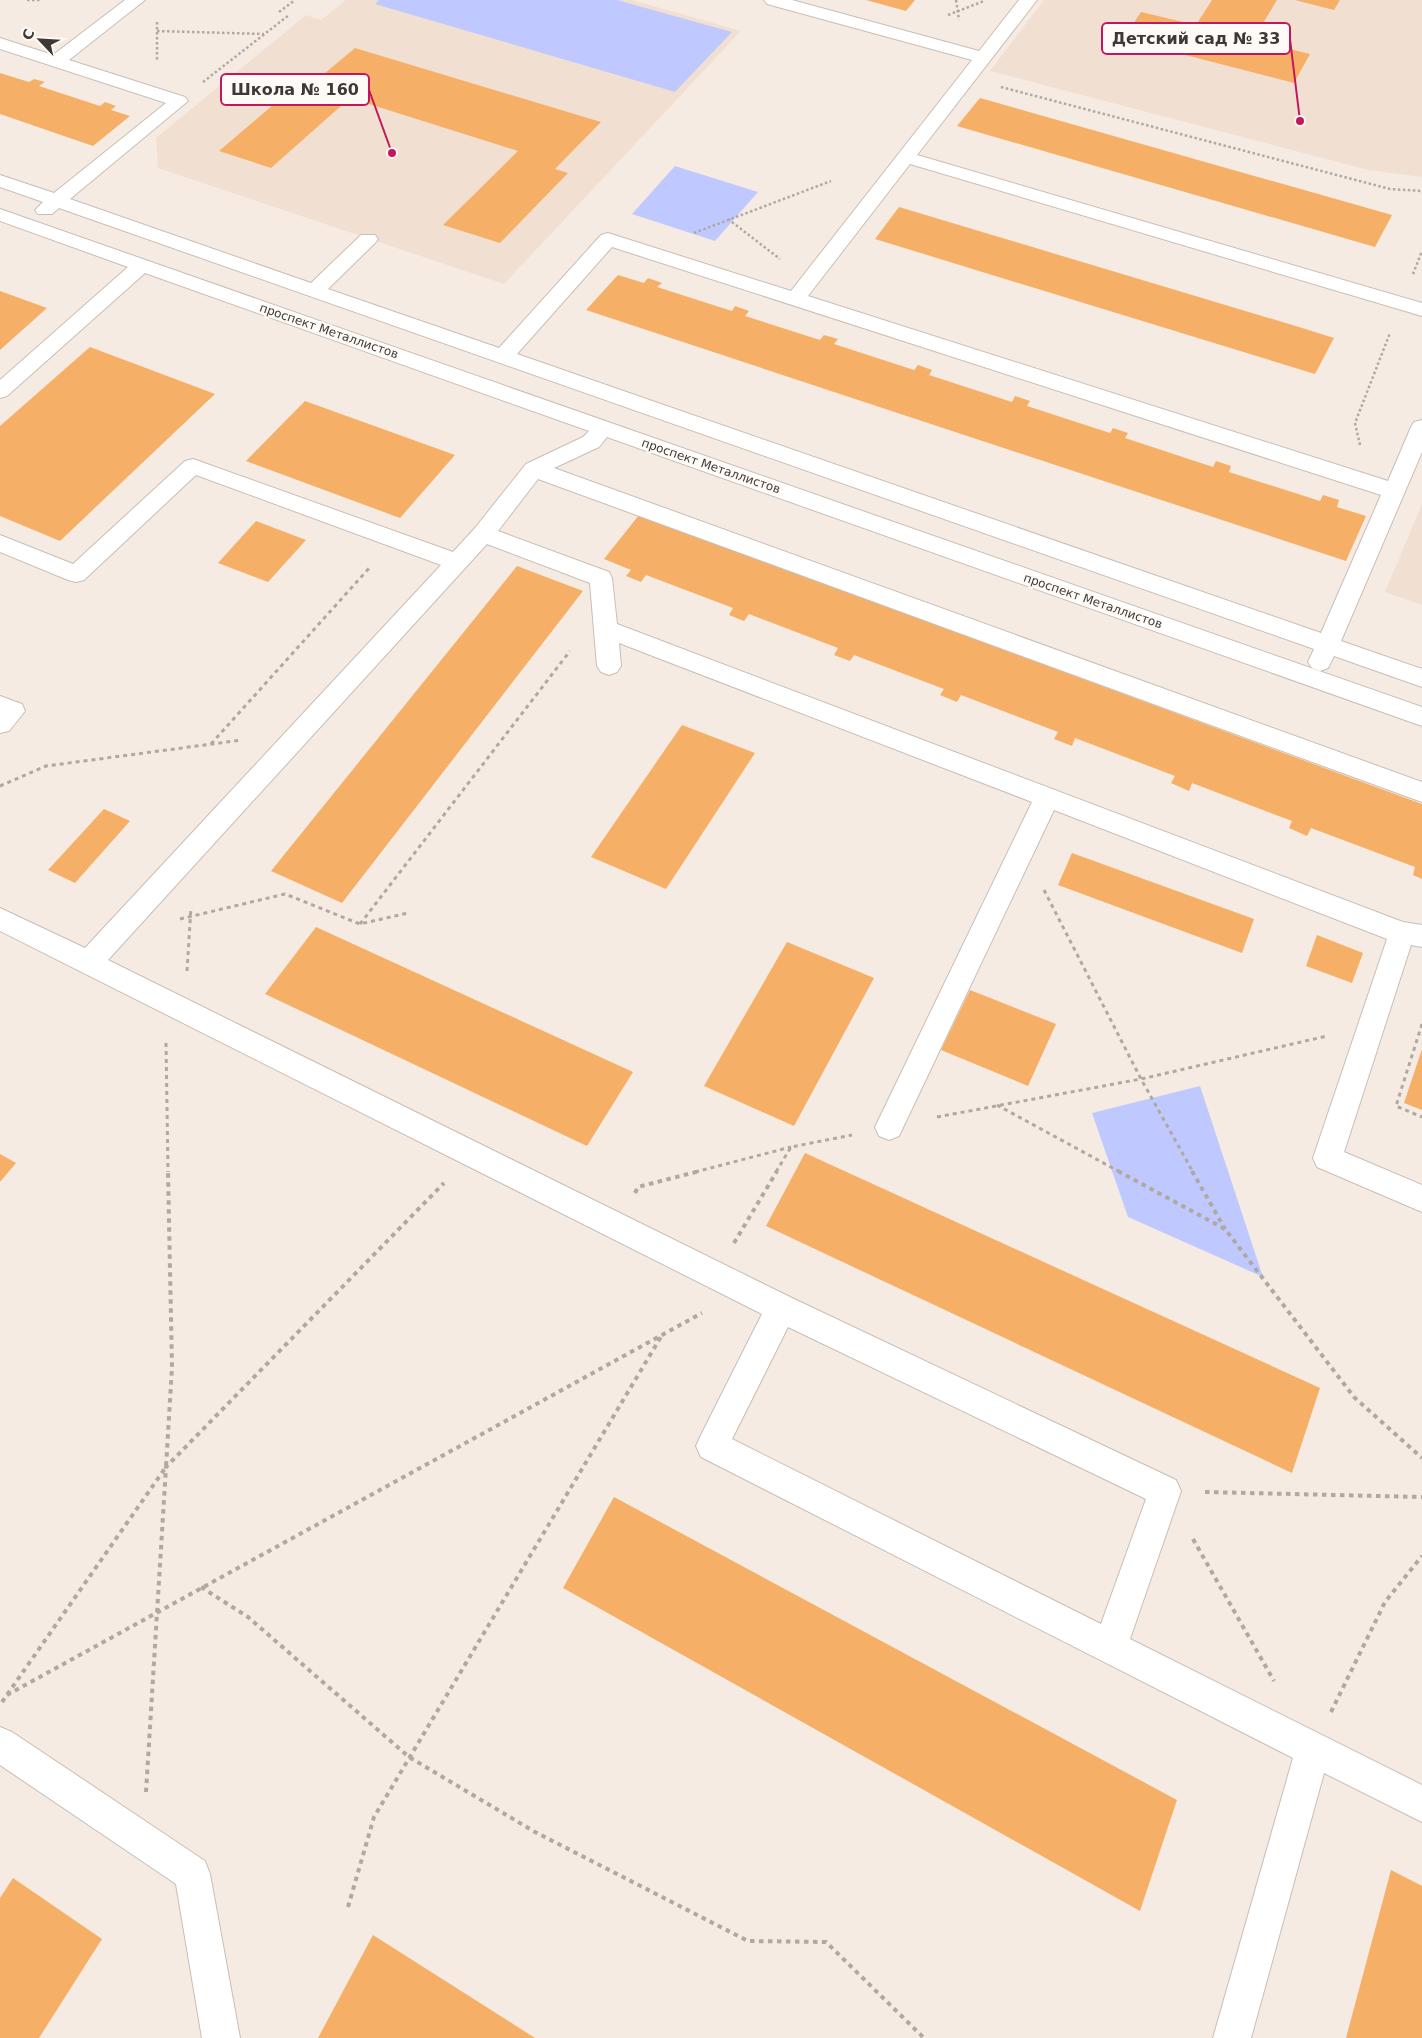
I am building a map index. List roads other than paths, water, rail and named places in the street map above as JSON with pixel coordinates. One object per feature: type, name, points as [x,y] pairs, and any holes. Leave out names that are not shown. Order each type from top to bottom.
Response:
[{"type":"street","points":[[56,61],[136,0]]},
{"type":"street","points":[[773,0],[983,58]]},
{"type":"street","points":[[795,299],[1028,0]]},
{"type":"street","points":[[0,43],[179,101],[28,225]]},
{"type":"street","points":[[905,158],[1422,310]]},
{"type":"street","points":[[0,181],[1422,678]]},
{"type":"street","name":"проспект Металлистов","points":[[0,215],[1422,717]]},
{"type":"street","points":[[314,291],[368,239]]},
{"type":"street","points":[[503,357],[608,239],[1394,491]]},
{"type":"street","points":[[0,391],[142,265]]},
{"type":"street","points":[[1313,678],[1422,427]]},
{"type":"street","points":[[89,962],[482,534],[534,469],[591,442],[602,428]]},
{"type":"street","points":[[0,543],[76,574],[193,466],[456,562]]},
{"type":"street","points":[[534,469],[1422,792]]},
{"type":"street","points":[[482,534],[601,578],[609,666]]},
{"type":"street","points":[[606,629],[1046,798],[1412,934],[1372,1025],[1327,1158],[1422,1199]]},
{"type":"street","points":[[0,705],[13,710],[0,724]]},
{"type":"street","points":[[889,1128],[1046,798]]},
{"type":"street","points":[[0,919],[781,1308],[1165,1491],[1110,1647]]},
{"type":"street","points":[[781,1308],[712,1446],[1422,1804]]},
{"type":"street","points":[[0,1744],[192,1874],[221,2038]]},
{"type":"street","points":[[1232,2038],[1313,1749]]},
{"type":"place","name":"Детский сад № 33","points":[[1300,121]]},
{"type":"place","name":"Школа № 160","points":[[392,153]]}]
